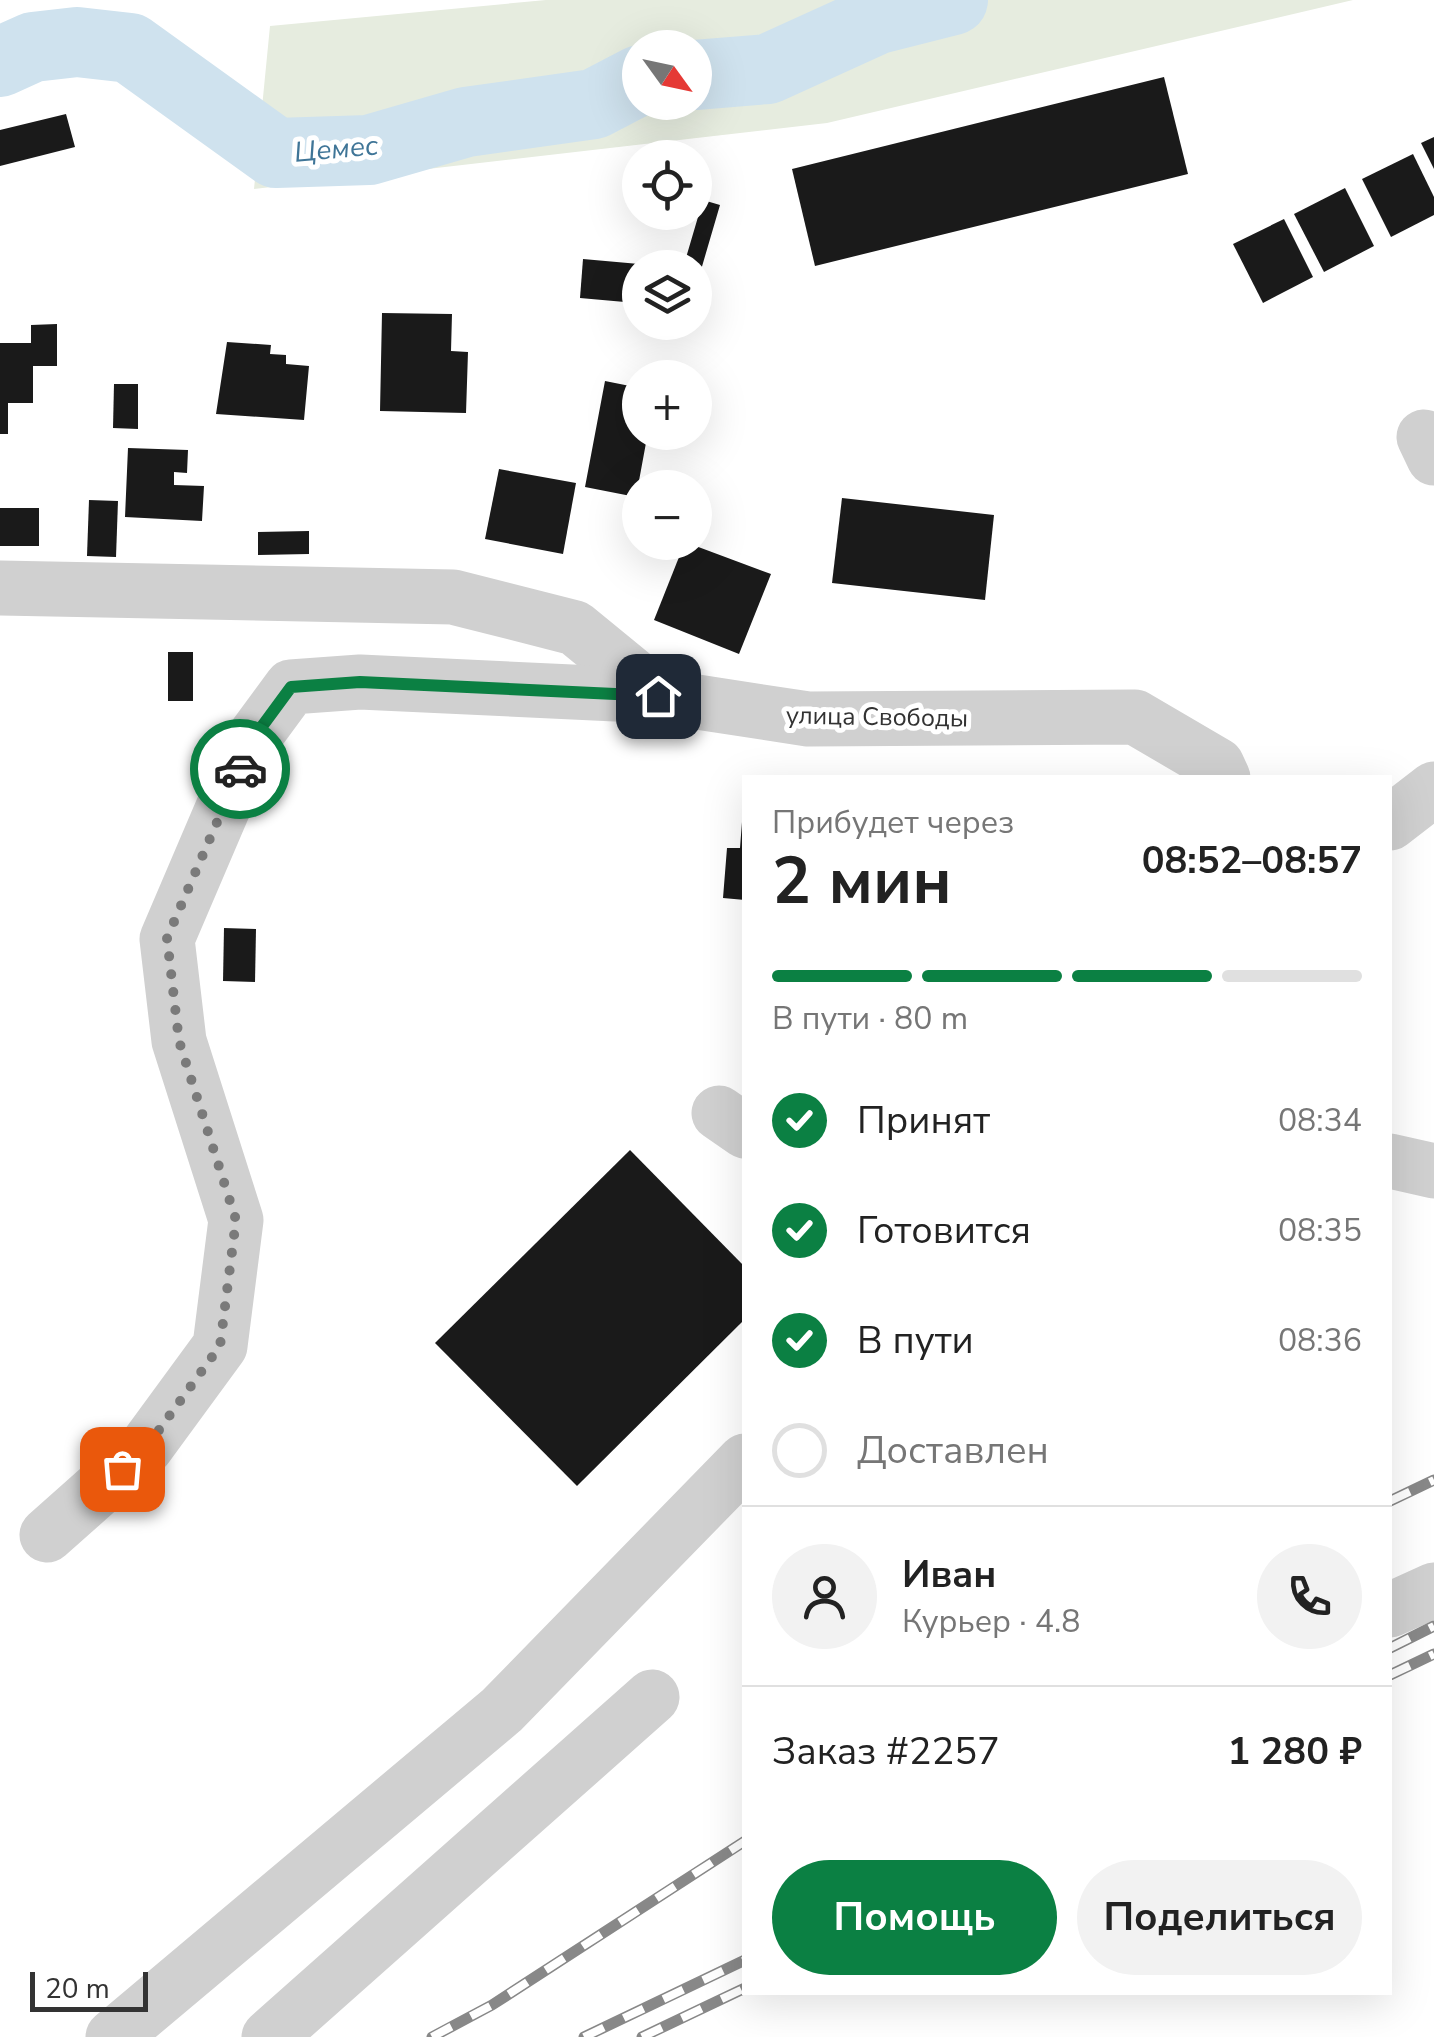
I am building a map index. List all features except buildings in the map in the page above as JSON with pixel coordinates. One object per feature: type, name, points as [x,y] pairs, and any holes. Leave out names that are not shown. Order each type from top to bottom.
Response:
[{"type":"street","points":[[0,588],[453,597],[575,628],[658,696]]},
{"type":"street","name":"улица Свободы","points":[[47,1535],[146,1448],[220,1346],[236,1220],[179,1041],[167,938],[252,740],[291,687],[360,682],[658,696],[808,719],[1135,717],[1217,765],[1222,775]]},
{"type":"street","points":[[1392,821],[1434,789]]},
{"type":"street","points":[[1392,1160],[1434,1171]]},
{"type":"street","points":[[113,2037],[502,1710],[742,1464]]},
{"type":"street","points":[[1392,1609],[1434,1590]]},
{"type":"street","points":[[269,2037],[652,1697]]},
{"type":"shaded area","points":[[546,0],[1353,0],[827,123],[679,140],[622,140],[622,147],[254,189],[270,26]]},
{"type":"waterway","name":"Цемес","points":[[712,74],[768,69],[878,19],[953,0]]},
{"type":"waterway","name":"Цемес","points":[[0,62],[33,47],[77,42],[130,48],[276,153],[369,150],[466,122],[594,104],[622,89]]},
{"type":"railway","points":[[1392,1500],[1434,1480]]},
{"type":"railway","points":[[1392,1647],[1434,1626]]},
{"type":"railway","points":[[1392,1674],[1434,1654]]},
{"type":"railway","points":[[432,2037],[492,2005],[742,1843]]},
{"type":"railway","points":[[584,2037],[742,1961]]},
{"type":"railway","points":[[642,2037],[742,1989]]},
{"type":"way so far","points":[[122,1469],[146,1448],[220,1346],[236,1220],[179,1041],[167,938],[240,769]]},
{"type":"route","points":[[240,769],[252,740],[291,687],[360,682],[658,696]]}]
